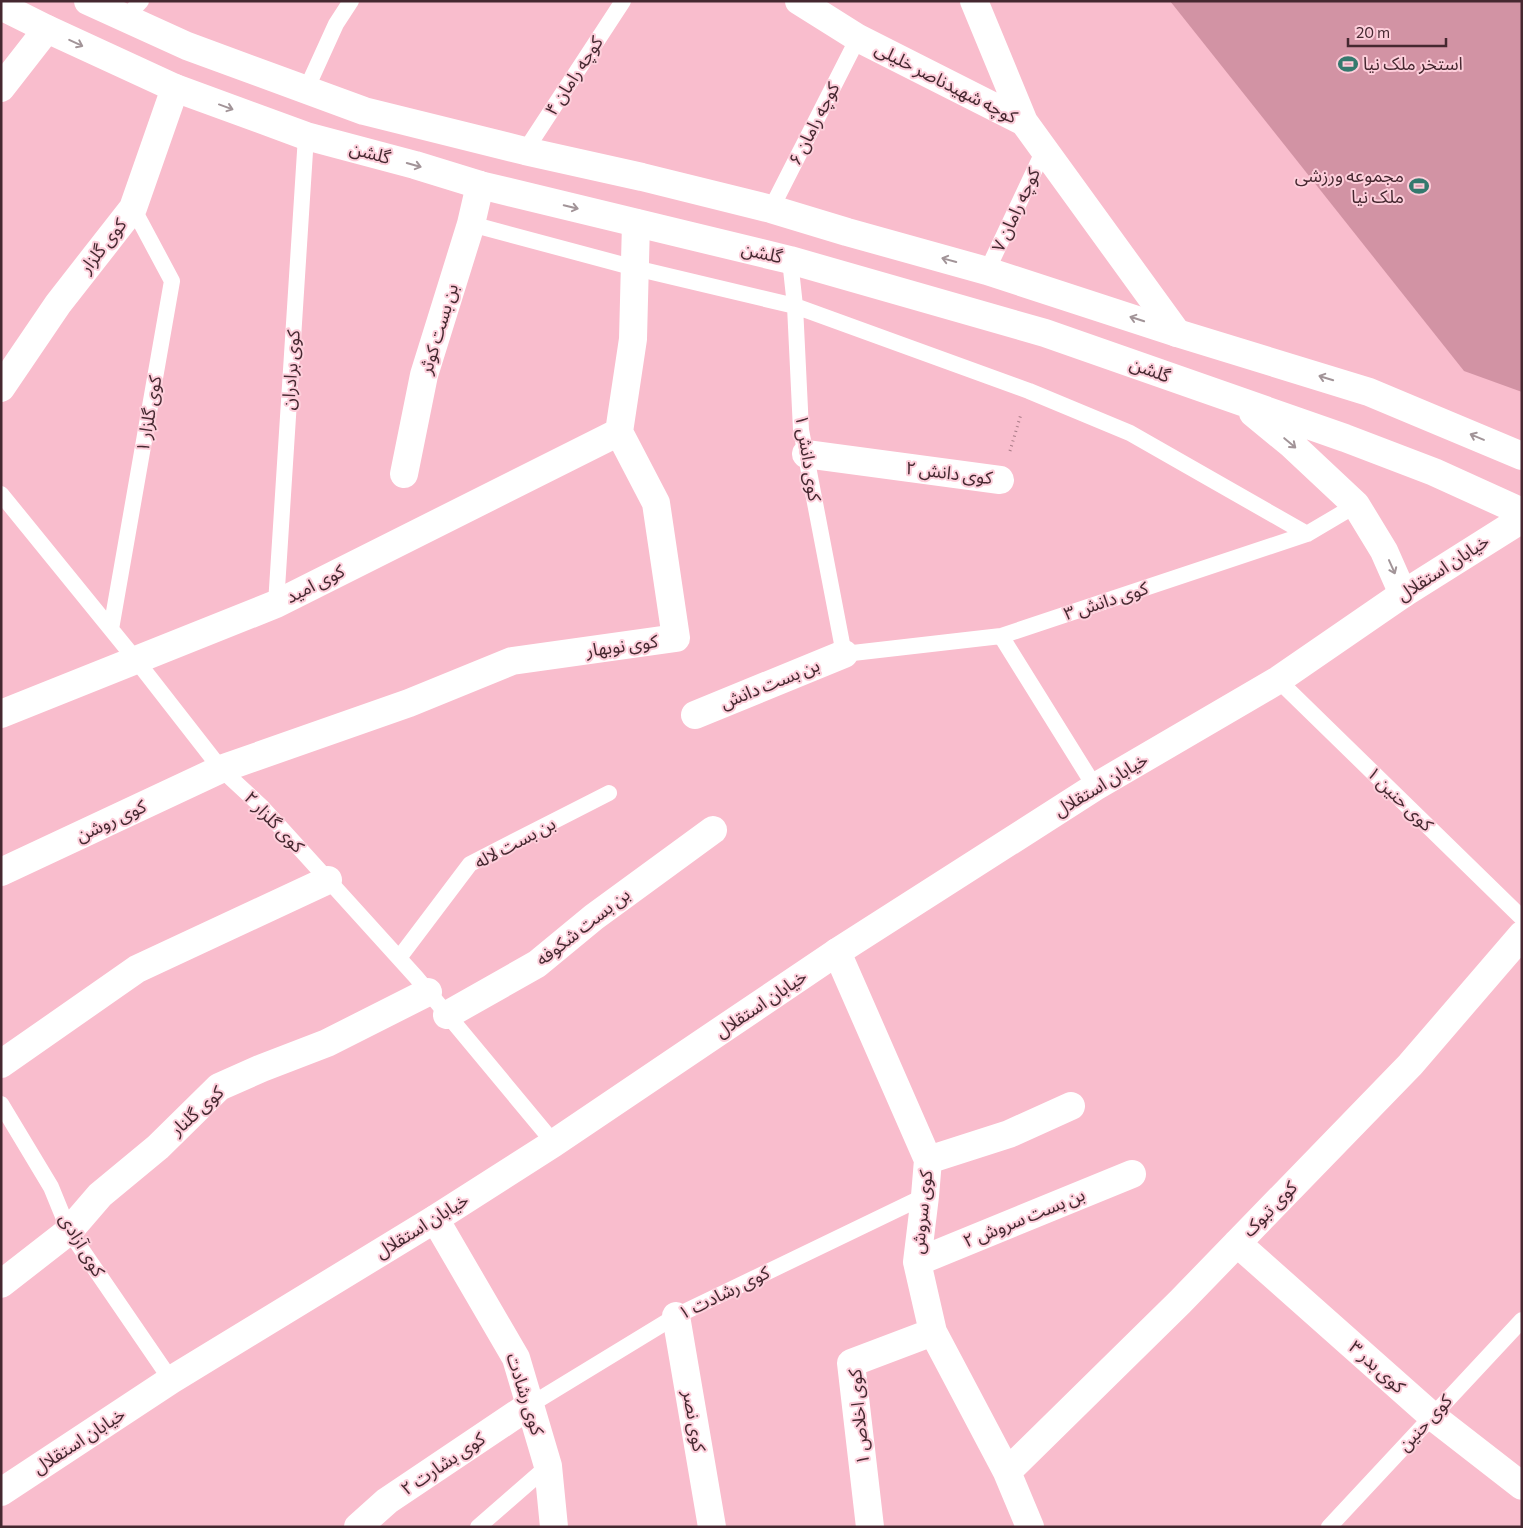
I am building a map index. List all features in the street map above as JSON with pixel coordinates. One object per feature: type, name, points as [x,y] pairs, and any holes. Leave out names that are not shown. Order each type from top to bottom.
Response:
[{"type":"street","points":[[88,1],[133,10],[188,46],[364,111],[771,209],[987,271],[1177,333],[1369,392],[1522,456]]},
{"type":"street","name":"کوچه شهیدناصر خلیلی","points":[[799,1],[858,38],[1024,122],[1177,333]]},
{"type":"street","points":[[974,1],[1024,122]]},
{"type":"street","name":"گلشن","points":[[1,6],[175,88],[306,136],[480,185],[790,260],[1045,333],[1345,438],[1434,472],[1522,512]]},
{"type":"street","points":[[1,88],[48,29]]},
{"type":"street","name":"کوی گلزار","points":[[1,388],[58,304],[132,208],[175,88]]},
{"type":"street","name":"بن بست کوثر","points":[[404,474],[424,375],[471,224],[480,185]]},
{"type":"street","points":[[619,432],[633,339],[636,224]]},
{"type":"street","points":[[1238,402],[1292,445],[1356,505],[1384,551],[1403,594]]},
{"type":"street","name":"کوی امید","points":[[1,714],[276,604],[619,432]]},
{"type":"street","name":"کوی نوبهار","points":[[221,769],[409,703],[512,661],[676,638],[656,503],[619,432]]},
{"type":"street","name":"کوی دانش ۲","points":[[806,454],[1000,480]]},
{"type":"street","name":"خیابان استقلال","points":[[1,1492],[171,1380],[435,1219],[554,1143],[837,952],[1095,787],[1278,680],[1403,594],[1522,519]]},
{"type":"street","name":"بن بست دانش","points":[[696,715],[844,654]]},
{"type":"street","name":"کوی روشن","points":[[1,872],[221,769]]},
{"type":"street","name":"بن بست شکوفه","points":[[447,1015],[537,964],[594,917],[713,830]]},
{"type":"street","points":[[1,1064],[137,969],[328,880]]},
{"type":"street","name":"کوی تبوک","points":[[1007,1472],[1174,1309],[1410,1065],[1522,935]]},
{"type":"street","name":"کوی سروش","points":[[837,952],[928,1160],[917,1262],[933,1332],[1007,1472],[1030,1527]]},
{"type":"street","name":"کوی گلنار","points":[[1,1284],[69,1231],[100,1195],[158,1147],[219,1087],[327,1043],[428,992]]},
{"type":"street","points":[[928,1160],[1008,1134],[1071,1106]]},
{"type":"street","name":"بن بست سروش ۲","points":[[917,1262],[1132,1174]]},
{"type":"street","name":"کوی رشادت","points":[[435,1219],[516,1358],[548,1466],[554,1527]]},
{"type":"street","name":"کوی بدر ۳","points":[[1237,1243],[1432,1416],[1522,1486]]},
{"type":"street","name":"کوی نصر","points":[[676,1316],[712,1527]]},
{"type":"street","name":"کوی اخلاص ۱","points":[[870,1527],[851,1363],[933,1332]]},
{"type":"street","name":"کوی بشارت ۲","points":[[358,1527],[387,1501],[530,1405]]},
{"type":"lane","points":[[306,90],[336,24],[351,1]]},
{"type":"lane","name":"کوچه رامان ۴","points":[[525,151],[623,1]]},
{"type":"lane","name":"کوچه رامان ۶","points":[[771,209],[858,38]]},
{"type":"lane","name":"کوی برادران","points":[[276,604],[306,136]]},
{"type":"lane","name":"کوچه رامان ۷","points":[[987,271],[1044,150]]},
{"type":"lane","name":"کوی گلزار ۱","points":[[111,629],[172,281],[132,208]]},
{"type":"lane","points":[[471,224],[635,268],[795,306],[1029,391],[1130,433],[1307,534]]},
{"type":"lane","name":"کوی دانش ۱","points":[[790,260],[795,306],[801,430],[844,654]]},
{"type":"lane","name":"کوی گلزار ۲","points":[[1,494],[136,660],[221,769],[262,807],[399,958],[554,1143]]},
{"type":"lane","name":"کوی دانش ۳","points":[[844,654],[1001,636],[1307,534],[1356,505]]},
{"type":"lane","points":[[1001,636],[1095,787]]},
{"type":"lane","name":"کوی حنین ۱","points":[[1278,680],[1522,918]]},
{"type":"lane","name":"بن بست لاله","points":[[399,958],[470,864],[609,793]]},
{"type":"lane","name":"کوی آزادی","points":[[1,1104],[51,1188],[69,1231],[171,1380]]},
{"type":"lane","name":"کوی رشادت ۱","points":[[530,1405],[676,1316],[925,1196]]},
{"type":"lane","name":"کوی حنین","points":[[1329,1527],[1522,1320]]},
{"type":"lane","points":[[478,1527],[548,1466]]},
{"type":"path","name":"کوی دانش ۲","points":[[1000,480],[1029,391]]},
{"type":"shaded area","name":"مجموعه ورزشی ملک نیا","points":[[1170,1],[1522,1],[1522,392],[1464,371]]},
{"type":"place","name":"استخر ملک نیا","points":[[1348,64]]},
{"type":"place","name":"مجموعه ورزشی ملک نیا","points":[[1419,186]]}]
